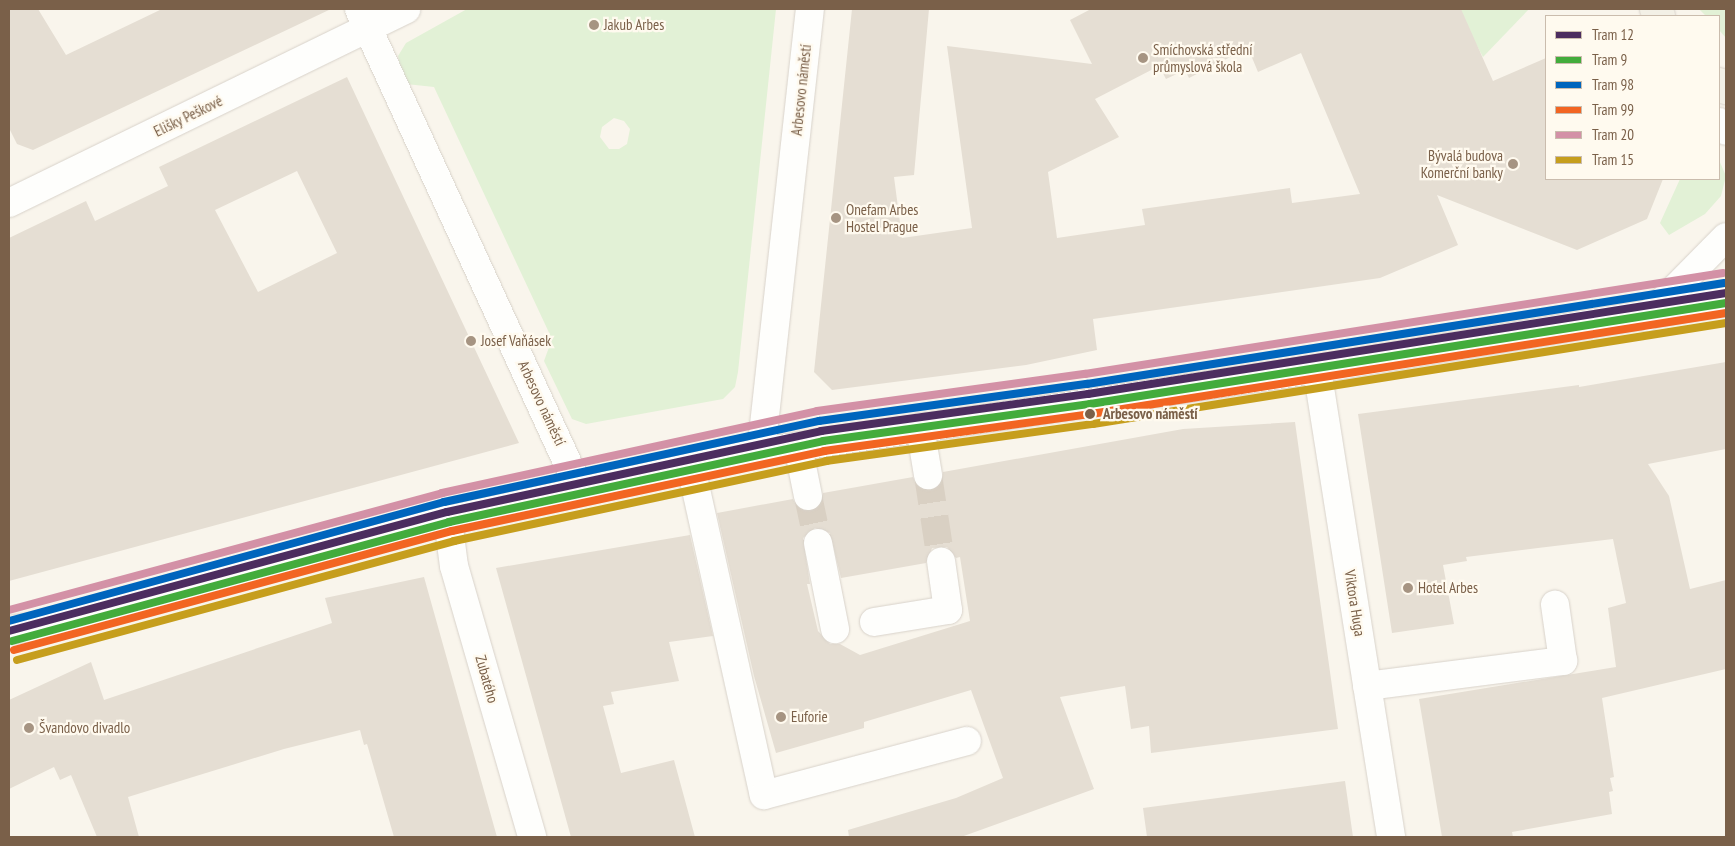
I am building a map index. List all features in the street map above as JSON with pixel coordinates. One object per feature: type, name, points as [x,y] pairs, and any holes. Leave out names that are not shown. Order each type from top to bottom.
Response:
[{"type":"street","points":[[363,19],[406,9]]},
{"type":"street","name":"Arbesovo náměstí","points":[[761,452],[810,9]]},
{"type":"street","name":"Elišky Peškové","points":[[9,203],[363,19]]},
{"type":"street","name":"Arbesovo náměstí","points":[[363,19],[580,490]]},
{"type":"street","points":[[1647,317],[1726,237]]},
{"type":"street","points":[[9,630],[64,623],[448,520],[761,452],[1317,369],[1647,317],[1726,301]]},
{"type":"street","name":"Viktora Huga","points":[[1317,369],[1391,837]]},
{"type":"street","points":[[920,427],[928,474]]},
{"type":"street","points":[[798,446],[808,496]]},
{"type":"street","points":[[691,467],[764,795],[967,741]]},
{"type":"street","name":"Zubatého","points":[[448,520],[454,566],[532,837]]},
{"type":"street","points":[[818,543],[835,629]]},
{"type":"street","points":[[874,622],[948,610],[941,561]]},
{"type":"street","points":[[1367,686],[1563,661],[1555,605]]},
{"type":"street","points":[[9,648],[64,623]]},
{"type":"green space","points":[[467,9],[776,9],[738,372],[735,387],[723,399],[586,424],[572,419],[544,361],[552,339],[434,87],[406,84],[398,56],[406,43]],"holes":[[[614,118],[624,121],[630,129],[627,144],[619,149],[609,149],[600,137],[602,127]]]},
{"type":"green space","points":[[1457,9],[1529,9],[1483,57]]},
{"type":"green space","points":[[1699,9],[1726,9],[1726,38],[1720,31],[1720,15],[1705,15]]},
{"type":"green space","points":[[1720,162],[1726,176],[1721,196],[1705,214],[1669,235],[1660,223],[1680,180],[1720,180]]},
{"type":"building","points":[[9,9],[38,9],[66,55],[162,9],[331,9],[33,150],[17,144],[9,128]]},
{"type":"building","points":[[852,9],[929,9],[914,175],[894,177],[902,238],[972,228],[947,46],[1092,64],[1070,20],[1091,9],[1461,9],[1493,81],[1545,58],[1545,180],[1663,180],[1647,219],[1577,250],[1437,195],[1458,245],[1380,278],[1093,319],[1097,350],[1026,365],[832,390],[814,372]],"holes":[[[1248,48],[1258,72],[1301,53],[1360,194],[1292,203],[1290,188],[1142,209],[1145,225],[1057,238],[1048,172],[1119,137],[1095,99],[1159,66],[1166,79],[1185,70],[1189,78]]]},
{"type":"building","points":[[347,77],[519,443],[9,581],[9,238],[86,201],[95,221],[168,186],[159,167]],"holes":[[[297,171],[337,253],[258,292],[215,210]]]},
{"type":"building","points":[[1726,362],[1726,449],[1648,464],[1669,496],[1690,589],[1726,580],[1726,669],[1602,698],[1614,777],[1610,778],[1613,791],[1609,792],[1612,814],[1512,832],[1513,837],[1442,837],[1419,699],[1616,667],[1608,608],[1626,603],[1613,539],[1466,557],[1467,561],[1443,565],[1454,624],[1392,633],[1358,414],[1579,385],[1579,387]]},
{"type":"building","points":[[1295,422],[1338,729],[1151,753],[1149,726],[1131,729],[1125,686],[1060,697],[1094,789],[961,837],[849,837],[848,830],[956,798],[1003,778],[971,690],[864,722],[864,728],[776,753],[754,676],[717,513],[793,499],[797,507],[811,511],[819,507],[823,493],[913,477],[916,485],[930,490],[942,481],[943,472],[1183,429]],"holes":[[[815,528],[830,533],[841,578],[926,563],[932,548],[947,547],[956,558],[960,557],[970,621],[860,655],[840,644],[830,644],[818,631],[807,584],[810,584],[803,538]]]},
{"type":"building","points":[[690,535],[713,636],[669,642],[679,681],[611,692],[614,704],[603,706],[621,773],[674,760],[695,837],[571,837],[496,568]]},
{"type":"building","points":[[424,577],[497,837],[394,837],[367,744],[364,745],[360,730],[284,749],[128,797],[139,837],[97,837],[71,775],[60,780],[54,767],[9,789],[9,700],[91,662],[104,700],[332,623],[325,598]]},
{"type":"building","points":[[1345,781],[1353,837],[1147,837],[1143,808]]},
{"type":"tunnel","points":[[928,475],[941,561]]},
{"type":"tunnel","points":[[808,496],[818,543]]},
{"type":"tram line","name":"20","points":[[9,610],[442,493],[817,411],[1085,374],[1723,273]]},
{"type":"tram line","name":"98","points":[[9,621],[444,502],[819,421],[1087,384],[1724,283]]},
{"type":"tram line","name":"12","points":[[9,631],[447,512],[821,431],[1088,394],[1726,293]]},
{"type":"tram line","name":"9","points":[[12,641],[449,522],[823,441],[1090,404],[1726,303]]},
{"type":"tram line","name":"99","points":[[14,650],[452,531],[824,451],[1091,414],[1726,313]]},
{"type":"tram line","name":"15","points":[[17,660],[454,541],[826,461],[1093,424],[1726,323]]},
{"type":"place","name":"Jakub Arbes","points":[[594,25]]},
{"type":"place","name":"Smíchovská střední průmyslová škola","points":[[1143,58]]},
{"type":"place","name":"Bývalá budova Komerční banky","points":[[1513,164]]},
{"type":"place","name":"Onefam Arbes Hostel Prague","points":[[836,218]]},
{"type":"place","name":"Josef Vaňásek","points":[[471,341]]},
{"type":"place","name":"Arbesovo náměstí","points":[[1090,414]]},
{"type":"place","name":"Hotel Arbes","points":[[1408,588]]},
{"type":"place","name":"Euforie","points":[[781,717]]},
{"type":"place","name":"Švandovo divadlo","points":[[29,728]]}]
